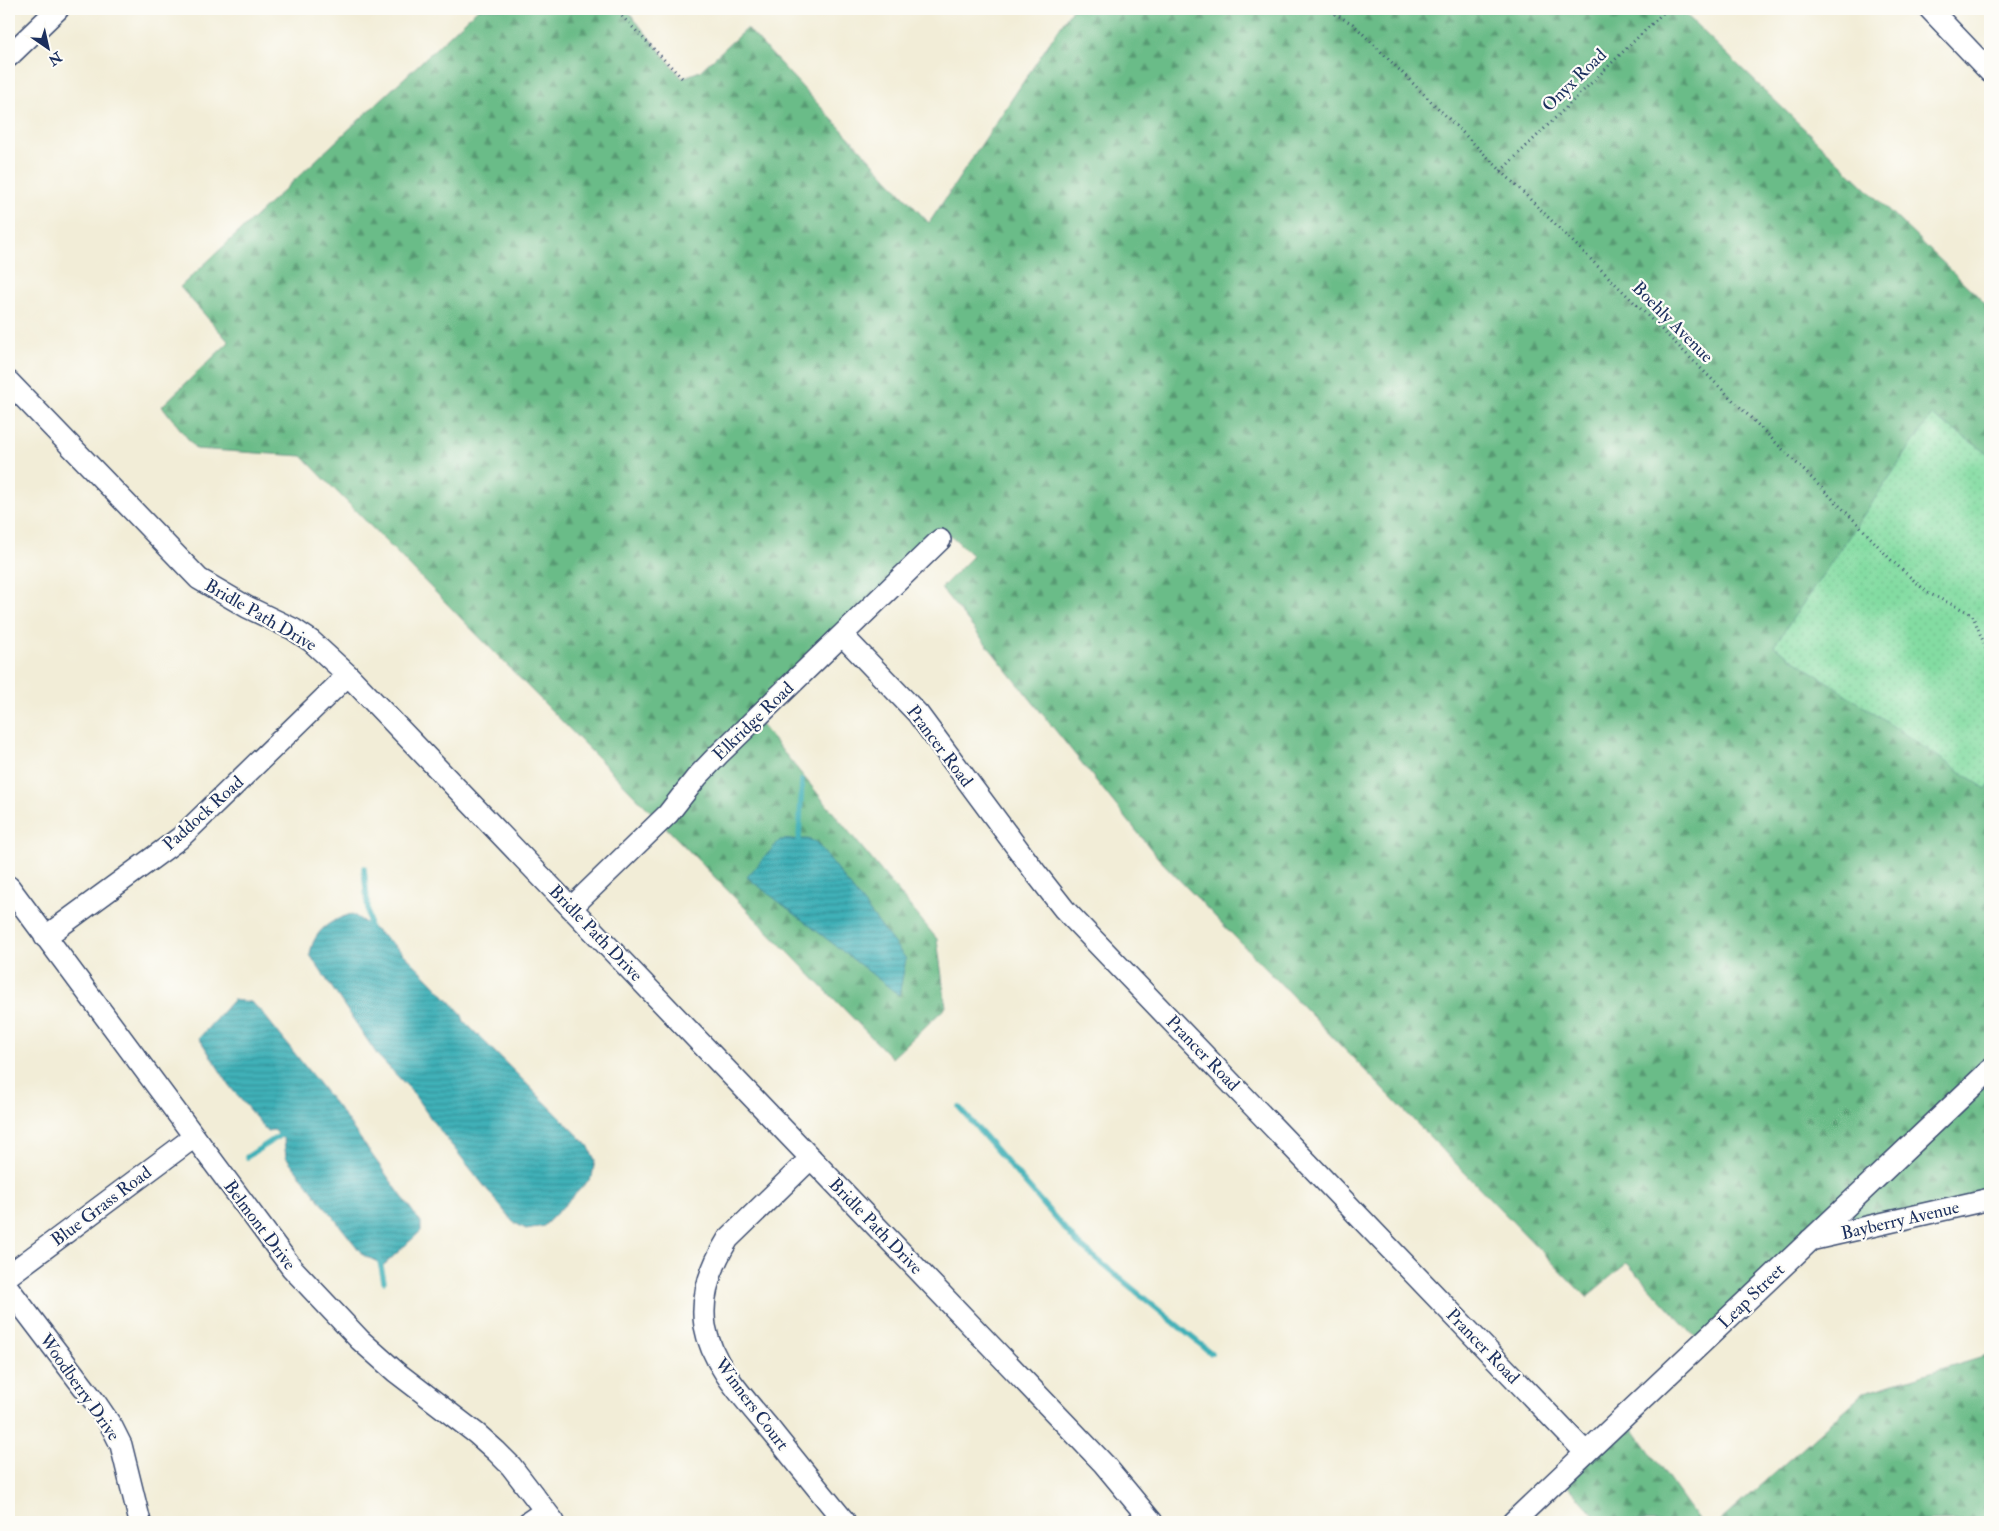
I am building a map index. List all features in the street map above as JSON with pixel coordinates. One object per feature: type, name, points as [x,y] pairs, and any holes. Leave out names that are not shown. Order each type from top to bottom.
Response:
[{"type":"street","points":[[9,56],[58,9]]},
{"type":"street","points":[[1930,9],[1990,72]]},
{"type":"street","name":"Bridle Path Drive","points":[[9,382],[199,579],[246,607],[293,629],[311,641],[348,675],[1104,1464],[1152,1522]]},
{"type":"street","name":"Elkridge Road","points":[[571,908],[668,814],[697,777],[718,755],[940,540]]},
{"type":"street","name":"Prancer Road","points":[[842,635],[918,714],[1034,872],[1064,909],[1586,1453]]},
{"type":"street","name":"Paddock Road","points":[[45,937],[180,838],[348,675]]},
{"type":"street","name":"Belmont Drive","points":[[9,888],[280,1254],[327,1307],[396,1372],[471,1428],[496,1450],[511,1466],[543,1518]]},
{"type":"street","name":"Leap Street","points":[[1513,1522],[1990,1070]]},
{"type":"street","name":"Blue Grass Road","points":[[9,1275],[194,1137]]},
{"type":"street","name":"Winners Court","points":[[811,1158],[728,1239],[716,1261],[708,1282],[705,1323],[710,1343],[732,1381],[845,1522]]},
{"type":"street","name":"Bayberry Avenue","points":[[1809,1240],[1990,1199]]},
{"type":"street","name":"Woodberry Drive","points":[[9,1290],[112,1427],[121,1445],[140,1522]]},
{"type":"path","points":[[616,9],[682,78]]},
{"type":"path","name":"Boehly Avenue","points":[[1326,9],[1353,24],[1858,524],[1890,559],[1928,593],[1972,614],[1990,658]]},
{"type":"path","name":"Onyx Road","points":[[1501,171],[1666,9]]},
{"type":"green space","points":[[478,9],[626,9],[682,78],[700,71],[747,28],[929,223],[1072,9],[1680,9],[1990,308],[1990,1200],[1800,1244],[1698,1340],[1627,1263],[1586,1297],[1159,859],[941,588],[973,556],[943,528],[753,715],[937,939],[946,1007],[892,1058],[302,456],[196,449],[162,406],[229,342],[180,287]]},
{"type":"green space","points":[[1932,415],[1990,455],[1990,783],[1986,789],[1774,646]]},
{"type":"green space","points":[[1990,1354],[1990,1522],[1719,1522],[1865,1392]]},
{"type":"green space","points":[[1622,1413],[1700,1522],[1601,1522],[1558,1475]]},
{"type":"water","points":[[807,839],[816,842],[906,959],[899,995],[747,877],[780,840]]},
{"type":"water","points":[[352,914],[397,947],[461,1013],[464,1021],[588,1145],[595,1160],[592,1177],[544,1226],[526,1229],[513,1222],[434,1123],[410,1089],[378,1056],[310,955],[315,939],[324,928],[330,923]]},
{"type":"water","points":[[233,1000],[251,1002],[261,1011],[339,1109],[421,1223],[421,1231],[384,1265],[363,1255],[286,1157],[284,1140],[274,1130],[267,1131],[231,1088],[199,1038]]},
{"type":"waterway","points":[[799,839],[802,780]]},
{"type":"waterway","points":[[364,868],[370,931]]},
{"type":"waterway","points":[[959,1107],[1077,1243],[1211,1353]]},
{"type":"waterway","points":[[247,1157],[285,1132]]},
{"type":"waterway","points":[[379,1257],[384,1281]]}]
